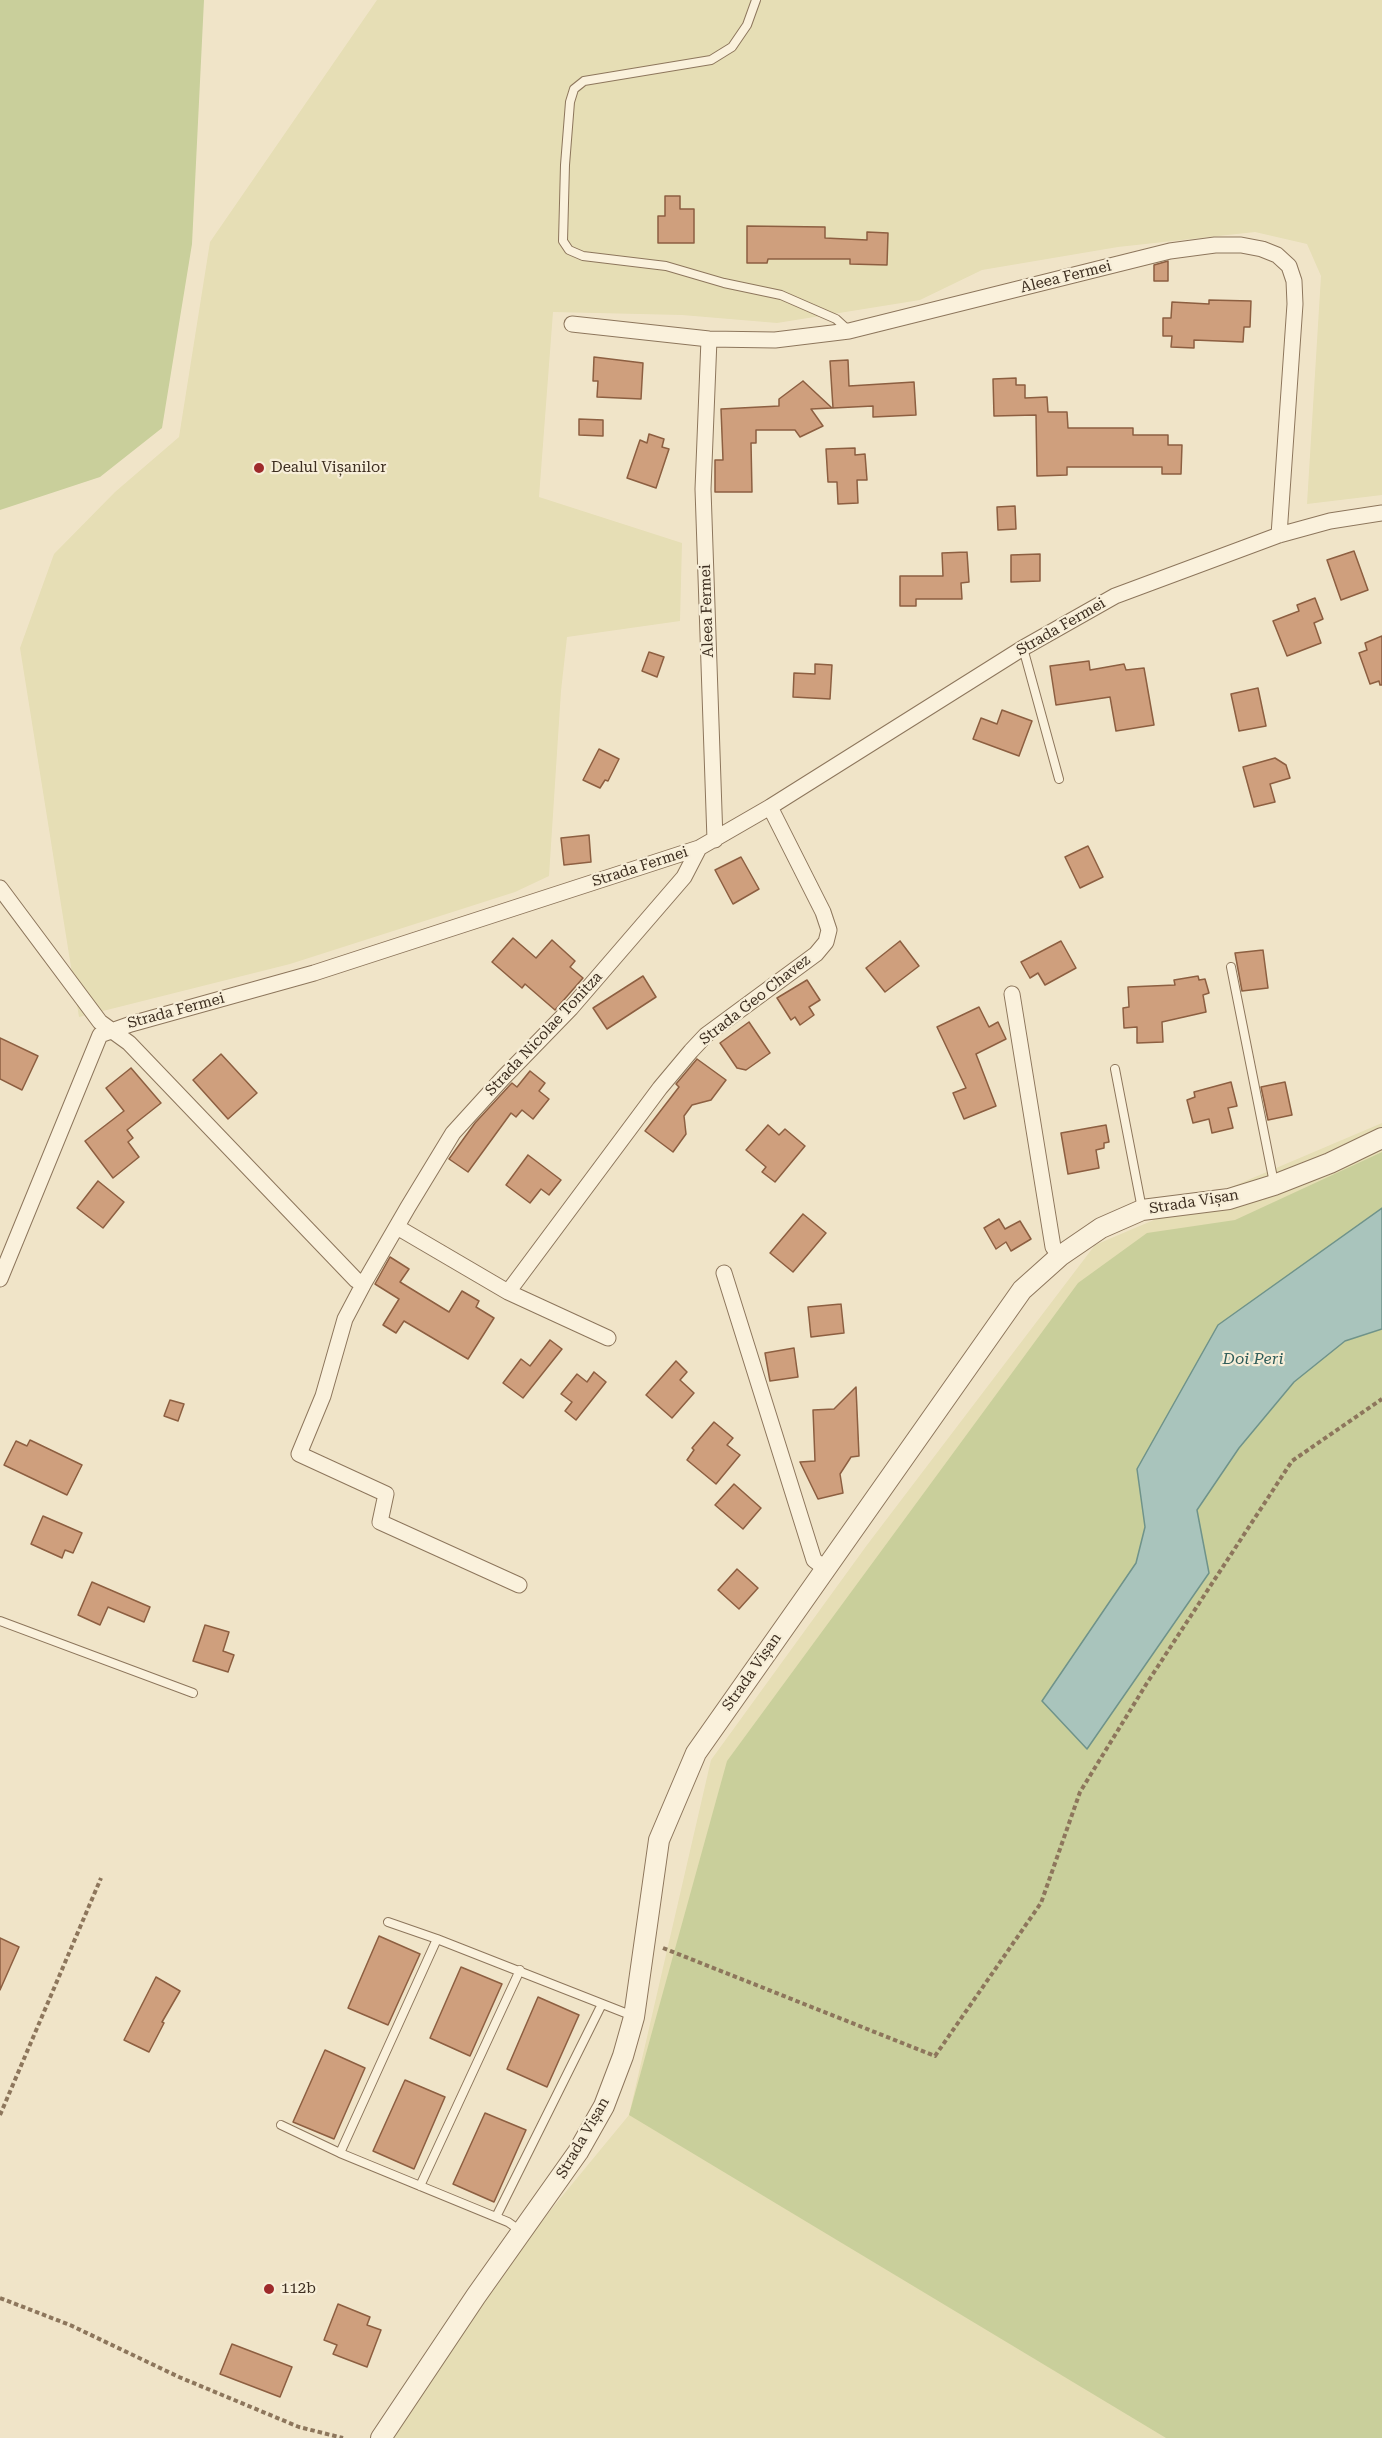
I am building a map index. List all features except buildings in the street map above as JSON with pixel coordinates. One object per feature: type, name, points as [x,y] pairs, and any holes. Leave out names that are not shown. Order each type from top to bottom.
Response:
[{"type":"street","name":"Aleea Fermei","points":[[572,324],[709,343],[776,340],[849,331],[1170,251],[1215,245],[1241,245],[1262,249],[1277,255],[1289,266],[1294,281],[1295,304],[1279,535]]},
{"type":"street","name":"Aleea Fermei","points":[[709,343],[703,489],[715,840]]},
{"type":"street","name":"Strada Fermei","points":[[0,1279],[100,1035],[112,1029],[314,973],[699,848],[770,807],[1023,648],[1115,596],[1279,535],[1330,521],[1382,513]]},
{"type":"street","name":"Strada Geo Chavez","points":[[508,1292],[685,1058],[706,1035],[804,963],[826,942],[829,930],[823,912],[770,807]]},
{"type":"street","name":"Strada Nicolae Tonitza","points":[[519,1585],[380,1522],[386,1494],[299,1454],[323,1396],[345,1319],[396,1227],[453,1133],[571,1008],[677,886],[699,848]]},
{"type":"street","points":[[0,888],[100,1022],[129,1043],[356,1280],[364,1283]]},
{"type":"street","points":[[1012,994],[1053,1247],[1060,1256]]},
{"type":"street","name":"Strada Vișan","points":[[381,2438],[476,2296],[578,2152],[604,2106],[623,2056],[634,2016],[659,1840],[696,1753],[1022,1290],[1060,1256],[1101,1228],[1142,1210],[1229,1199],[1274,1185],[1330,1163],[1382,1138]]},
{"type":"street","points":[[396,1227],[508,1292],[608,1338]]},
{"type":"street","points":[[724,1273],[814,1560],[826,1569]]},
{"type":"lane","points":[[756,0],[747,26],[732,47],[711,60],[584,81],[574,89],[570,102],[565,165],[563,241],[569,250],[583,256],[666,266],[724,283],[781,295],[836,319],[849,331]]},
{"type":"lane","points":[[1023,648],[1059,779]]},
{"type":"lane","points":[[1231,967],[1274,1185]]},
{"type":"lane","points":[[1115,1069],[1142,1210]]},
{"type":"lane","points":[[0,1621],[193,1693]]},
{"type":"lane","points":[[388,1922],[520,1970],[634,2016]]},
{"type":"lane","points":[[340,2154],[437,1939]]},
{"type":"lane","points":[[420,2186],[520,1970]]},
{"type":"lane","points":[[496,2217],[602,2004]]},
{"type":"lane","points":[[280,2126],[340,2154],[496,2217],[522,2232]]},
{"type":"path","points":[[645,1941],[935,2056],[1041,1903],[1080,1791],[1147,1683],[1292,1461],[1382,1399]]},
{"type":"path","points":[[0,2115],[101,1878]]},
{"type":"path","points":[[0,2298],[70,2325],[179,2378],[299,2427],[343,2438]]},
{"type":"shaded area","points":[[377,0],[1382,0],[1382,495],[1307,504],[1321,276],[1307,244],[1255,232],[1118,247],[982,270],[920,300],[777,323],[682,315],[553,312],[539,497],[682,543],[680,621],[567,637],[561,691],[549,876],[515,892],[290,964],[79,1017],[20,648],[54,554],[115,492],[179,437],[210,242]]},
{"type":"shaded area","points":[[1382,1123],[1382,2438],[382,2438],[484,2291],[629,2115],[711,1760],[867,1545],[1095,1245]]},
{"type":"green space","points":[[0,0],[204,0],[192,244],[162,428],[100,477],[0,510]]},
{"type":"green space","points":[[1382,1152],[1382,2438],[1166,2438],[629,2115],[727,1761],[1078,1283],[1147,1233],[1235,1220]]},
{"type":"water","name":"Doi Peri","points":[[1382,1208],[1382,1329],[1345,1341],[1294,1382],[1239,1448],[1197,1510],[1209,1573],[1087,1749],[1042,1701],[1136,1563],[1145,1527],[1137,1469],[1218,1325]]},
{"type":"place","name":"Dealul Vișanilor","points":[[259,468]]},
{"type":"place","name":"112b","points":[[269,2289]]}]
